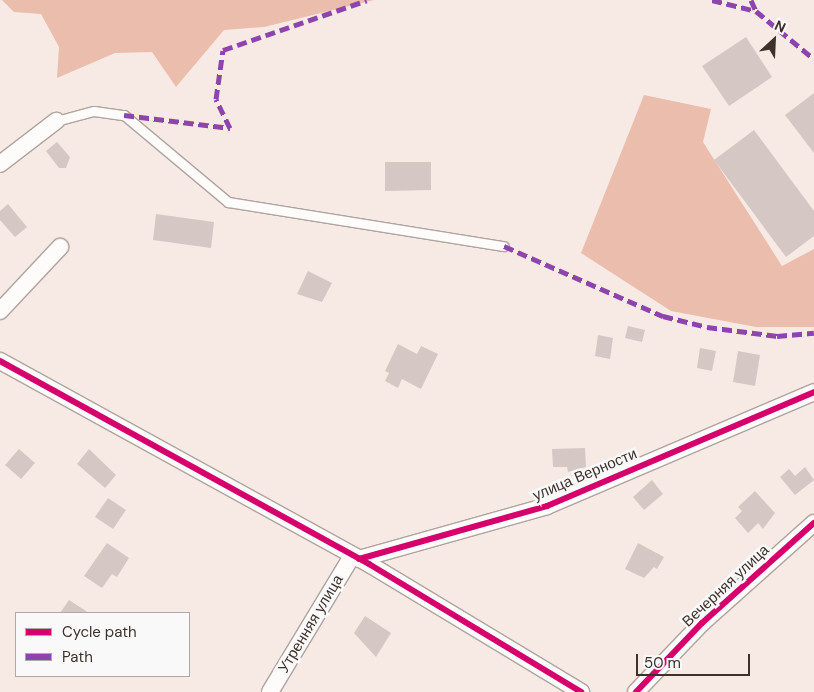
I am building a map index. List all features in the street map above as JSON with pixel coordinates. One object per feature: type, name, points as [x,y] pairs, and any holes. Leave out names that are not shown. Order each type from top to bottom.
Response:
[{"type":"street","points":[[0,164],[56,121]]},
{"type":"street","points":[[0,311],[60,246]]},
{"type":"street","points":[[0,361],[355,558],[581,692]]},
{"type":"street","name":"улица Верности","points":[[355,558],[547,506],[814,392]]},
{"type":"street","name":"Вечерняя улица","points":[[636,692],[702,623],[814,523]]},
{"type":"street","name":"Утренняя улица","points":[[270,692],[355,558]]},
{"type":"lane","points":[[56,121],[94,111],[124,115],[228,202],[504,246]]},
{"type":"shaded area","points":[[2,0],[374,0],[264,27],[224,30],[176,87],[152,52],[115,53],[57,78],[59,47],[41,14],[14,12]]},
{"type":"shaded area","points":[[644,95],[711,109],[703,142],[782,266],[814,249],[814,327],[756,327],[671,311],[581,253]]},
{"type":"building","points":[[746,37],[772,77],[729,106],[702,66]]},
{"type":"building","points":[[814,93],[814,153],[785,115]]},
{"type":"building","points":[[754,130],[814,211],[814,236],[786,257],[714,160]]},
{"type":"building","points":[[57,142],[70,157],[66,168],[59,168],[46,151]]},
{"type":"building","points":[[385,162],[431,162],[431,190],[385,191]]},
{"type":"building","points":[[8,204],[27,227],[15,237],[0,220],[0,211]]},
{"type":"building","points":[[156,214],[214,222],[211,248],[153,240]]},
{"type":"building","points":[[308,271],[332,283],[322,302],[297,294]]},
{"type":"building","points":[[628,326],[645,330],[642,342],[625,338]]},
{"type":"building","points":[[598,335],[613,338],[610,359],[595,356]]},
{"type":"building","points":[[398,344],[417,354],[421,346],[438,354],[421,389],[402,379],[398,388],[385,381],[389,373],[385,371]]},
{"type":"building","points":[[700,348],[716,351],[712,371],[697,368]]},
{"type":"building","points":[[738,351],[760,355],[755,386],[733,382]]},
{"type":"building","points":[[585,448],[586,467],[568,472],[567,467],[553,467],[552,449]]},
{"type":"building","points":[[19,449],[35,463],[21,479],[5,465]]},
{"type":"building","points":[[89,449],[116,475],[105,488],[77,464]]},
{"type":"building","points":[[805,467],[814,480],[795,495],[780,477],[789,469],[795,476]]},
{"type":"building","points":[[652,480],[663,494],[644,510],[633,497]]},
{"type":"building","points":[[755,491],[775,513],[763,529],[758,523],[748,533],[735,518],[742,511],[738,507]]},
{"type":"building","points":[[108,498],[126,510],[113,529],[95,517]]},
{"type":"building","points":[[107,543],[129,558],[117,577],[112,574],[102,588],[84,576]]},
{"type":"building","points":[[638,543],[664,557],[657,569],[654,567],[644,578],[625,569]]},
{"type":"building","points":[[69,600],[87,612],[61,612]]},
{"type":"building","points":[[365,616],[391,633],[376,657],[354,633]]},
{"type":"marked path","points":[[124,115],[230,128],[216,99],[223,50],[367,0]]},
{"type":"marked path","points":[[712,0],[756,11]]},
{"type":"marked path","points":[[751,0],[756,11],[814,59]]},
{"type":"marked path","points":[[504,246],[663,316],[707,327],[777,336],[814,333]]},
{"type":"cycle path","points":[[0,361],[369,564],[581,692]]},
{"type":"cycle path","points":[[359,559],[547,506],[814,392]]},
{"type":"cycle path","points":[[636,692],[702,623],[814,523]]}]
